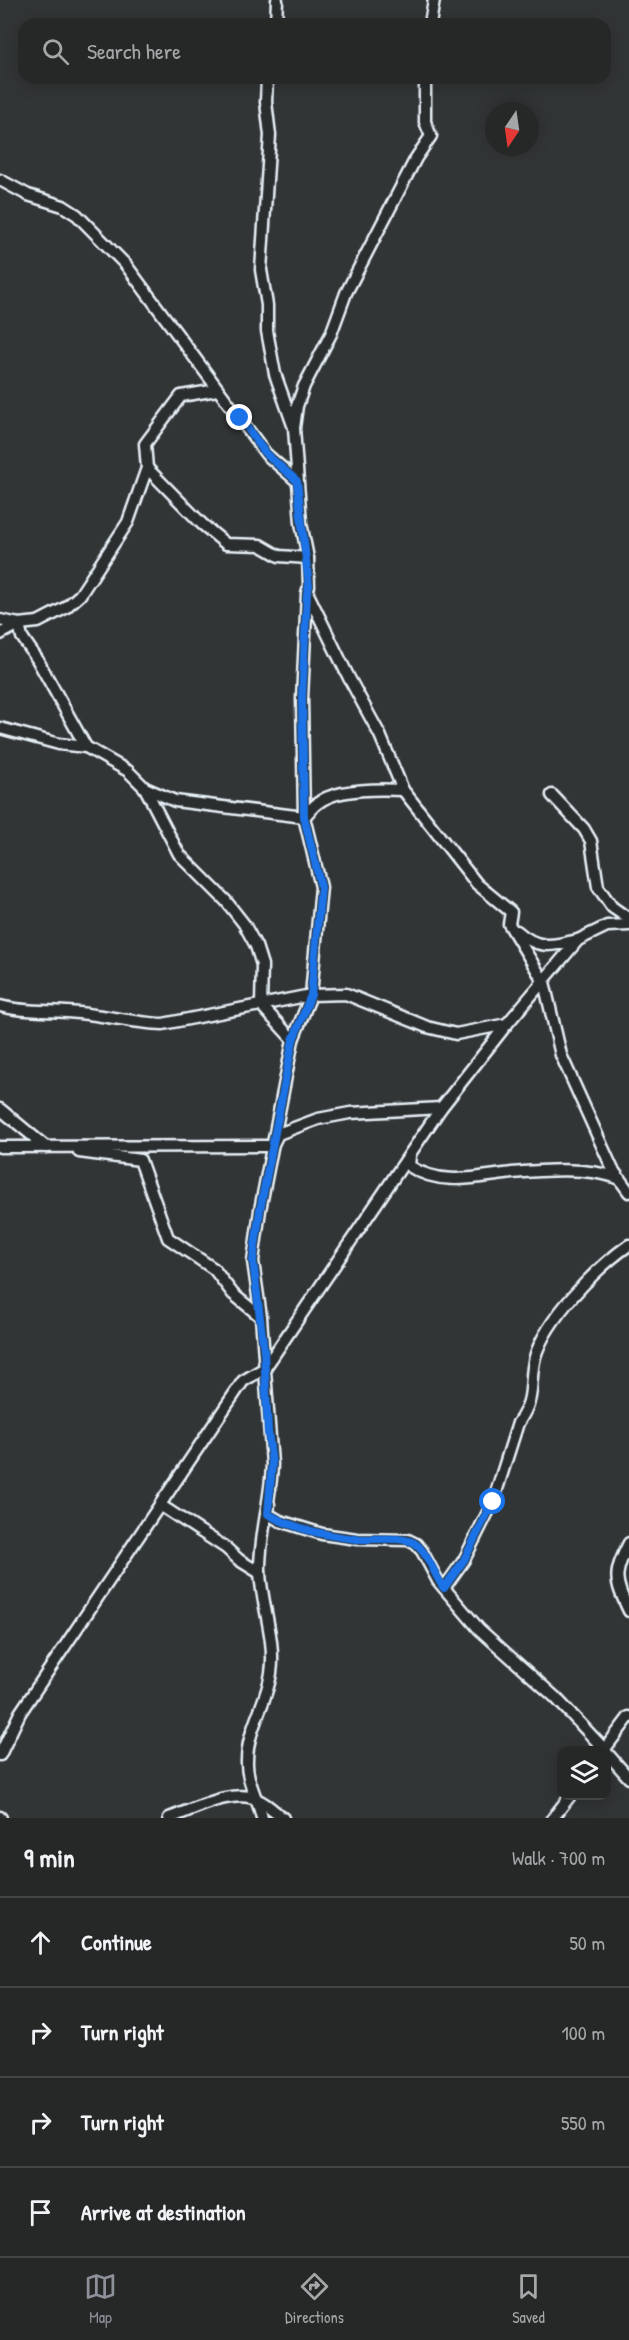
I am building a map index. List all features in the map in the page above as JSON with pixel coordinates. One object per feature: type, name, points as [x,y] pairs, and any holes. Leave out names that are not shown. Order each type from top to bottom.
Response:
[{"type":"street","points":[[276,18],[277,0]]},
{"type":"street","points":[[430,18],[434,0]]},
{"type":"street","points":[[267,84],[266,102],[270,135],[261,270],[267,305],[267,331],[275,374],[294,428]]},
{"type":"street","points":[[425,84],[425,122],[431,136],[416,158],[346,293],[331,334],[304,386],[297,406],[294,428],[297,481],[308,558],[309,586],[302,699],[304,817],[321,887],[311,995],[293,1040],[260,1210],[253,1261],[261,1317],[272,1464],[268,1514],[280,1521],[322,1534],[357,1539],[408,1540],[416,1544],[444,1588],[479,1629],[556,1698],[600,1746]]},
{"type":"street","points":[[0,180],[28,195],[63,206],[77,215],[126,265],[266,454],[297,481]]},
{"type":"street","points":[[0,620],[19,624],[38,622],[65,608],[80,595],[128,522],[147,468],[145,444],[181,396],[217,390]]},
{"type":"street","points":[[147,468],[202,524],[226,544],[260,545],[279,556],[308,558]]},
{"type":"street","points":[[307,593],[380,735],[404,790],[477,884],[511,912],[509,924],[544,982],[561,1055],[618,1178],[629,1192]]},
{"type":"street","points":[[0,634],[19,624]]},
{"type":"street","points":[[19,624],[22,637],[37,658],[86,747]]},
{"type":"street","points":[[0,728],[59,744],[86,747],[128,771],[145,788],[179,854],[226,901],[244,924],[256,946],[262,965],[261,1005],[293,1040]]},
{"type":"street","points":[[145,788],[175,801],[304,817]]},
{"type":"street","points":[[304,817],[319,801],[338,795],[368,789],[404,790]]},
{"type":"street","points":[[552,795],[584,829],[591,842],[598,887],[612,907],[629,919]]},
{"type":"street","points":[[509,924],[528,941],[542,945],[557,945],[578,940],[608,926],[629,925]]},
{"type":"street","points":[[0,1755],[20,1713],[243,1381],[265,1368],[441,1108],[507,1024],[578,940]]},
{"type":"street","points":[[0,1006],[19,1011],[79,1013],[143,1024],[163,1024],[311,995],[346,994],[427,1027],[456,1034],[507,1024]]},
{"type":"street","points":[[272,1146],[278,1134],[318,1119],[350,1113],[441,1108]]},
{"type":"street","points":[[0,1109],[45,1147],[140,1160],[168,1238],[214,1269],[233,1293],[261,1317]]},
{"type":"street","points":[[0,1147],[272,1146]]},
{"type":"street","points":[[410,1155],[409,1166],[421,1173],[447,1178],[481,1179],[512,1173],[598,1171],[618,1178]]},
{"type":"street","points":[[444,1588],[464,1560],[493,1502],[518,1423],[525,1414],[532,1394],[534,1360],[539,1345],[556,1315],[616,1254],[629,1245]]},
{"type":"street","points":[[262,1818],[258,1799],[249,1779],[247,1761],[251,1732],[271,1675],[272,1659],[260,1574],[261,1541],[269,1500]]},
{"type":"street","points":[[160,1505],[226,1548],[260,1574]]},
{"type":"street","points":[[629,1543],[617,1566],[616,1579],[629,1611]]},
{"type":"street","points":[[609,1746],[629,1717]]},
{"type":"street","points":[[611,1758],[629,1778]]},
{"type":"street","points":[[169,1818],[216,1799],[231,1796],[258,1799],[283,1818]]},
{"type":"street","points":[[553,1818],[567,1800]]},
{"type":"route","points":[[240,418],[266,454],[297,481],[301,523],[308,558],[309,586],[302,699],[304,817],[321,887],[311,995],[293,1040],[260,1210],[253,1261],[261,1317],[272,1464],[268,1514],[280,1521],[322,1534],[357,1539],[408,1540],[422,1551],[444,1588],[464,1560],[493,1502]]}]
